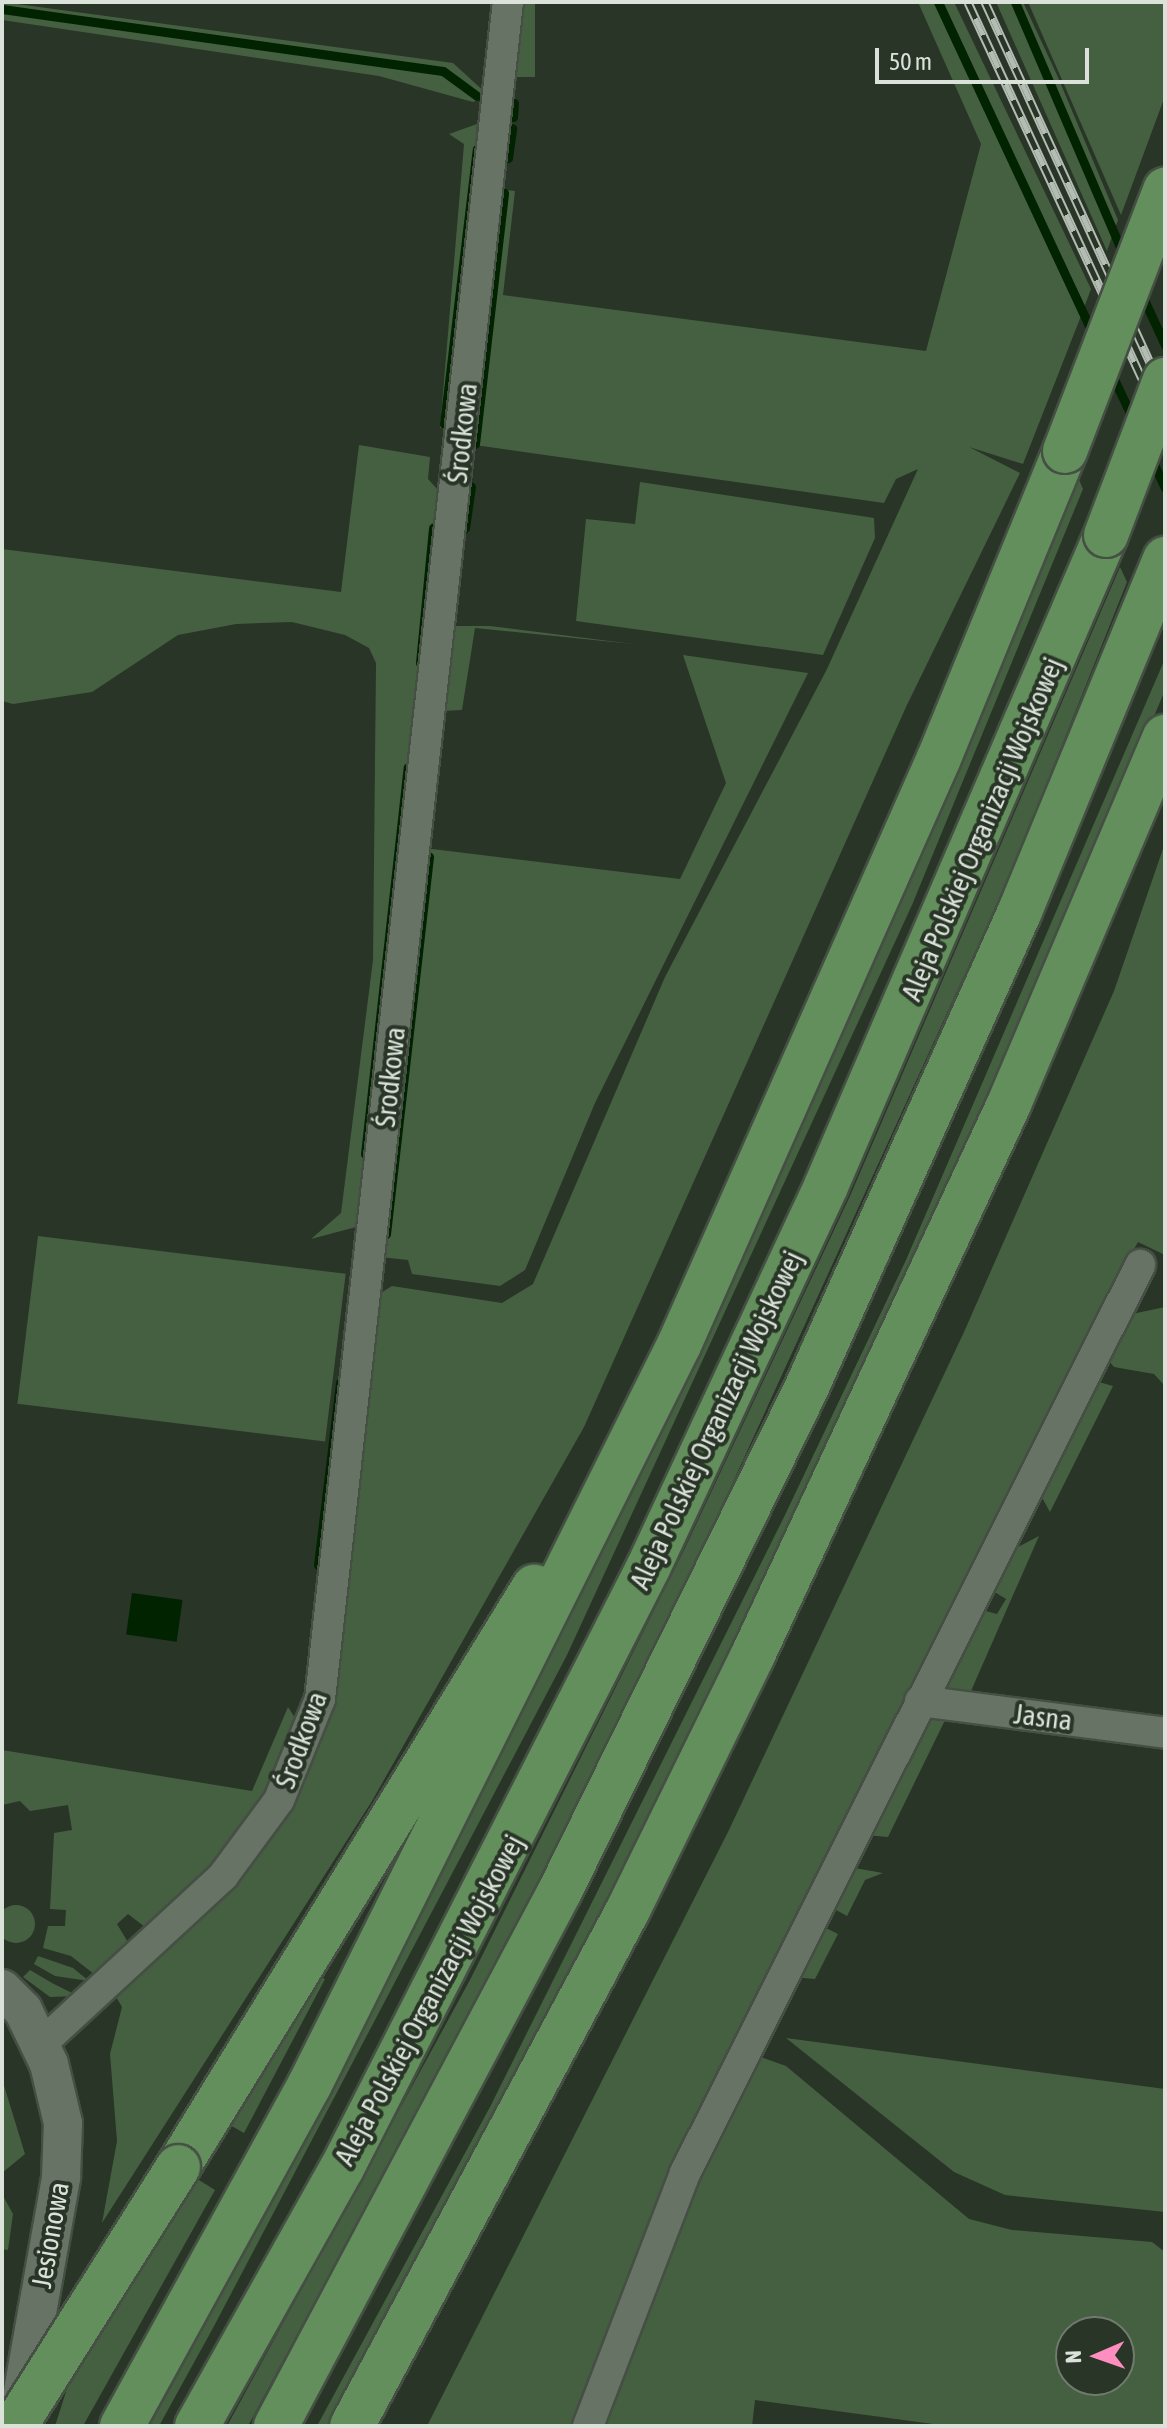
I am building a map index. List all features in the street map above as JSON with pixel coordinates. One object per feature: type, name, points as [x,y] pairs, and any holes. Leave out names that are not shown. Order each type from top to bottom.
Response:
[{"type":"highway","points":[[122,2426],[309,2086],[679,1345],[914,816],[1065,451],[1165,190]]},
{"type":"highway","name":"Aleja Polskiej Organizacji Wojskowej","points":[[197,2426],[349,2154],[648,1568],[826,1186],[1106,535],[1165,380]]},
{"type":"highway","points":[[276,2426],[560,1891],[806,1389],[1143,616],[1165,559]]},
{"type":"highway","points":[[352,2426],[628,1910],[879,1393],[1165,737]]},
{"type":"highway","points":[[16,2426],[350,1896],[679,1345]]},
{"type":"highway","points":[[385,2426],[455,2238]]},
{"type":"street","name":"Środkowa","points":[[39,2046],[223,1876],[279,1800],[320,1699],[508,2]]},
{"type":"street","points":[[588,2426],[685,2173],[1140,1265]]},
{"type":"street","name":"Jasna","points":[[920,1701],[1165,1733]]},
{"type":"street","name":"Jesionowa","points":[[2,1989],[23,2010],[58,2092],[64,2160],[16,2426]]},
{"type":"street","points":[[2,2036],[39,2046]]},
{"type":"shaded area","points":[[2,2],[453,63],[488,95],[473,102],[379,76],[2,20]]},
{"type":"shaded area","points":[[517,2],[535,2],[535,77],[517,77]]},
{"type":"shaded area","points":[[918,2],[954,2],[1091,289],[1023,464],[969,447],[1020,473],[906,707],[584,1427],[372,1801],[102,2223],[117,2141],[110,2054],[122,2007],[115,1995],[289,1806],[376,1296],[392,1286],[502,1303],[533,1284],[665,977],[827,669],[918,469],[896,479],[884,503],[468,444],[496,189],[515,191],[503,295],[926,351],[981,144]]},
{"type":"shaded area","points":[[996,2],[1023,2],[1057,75],[1118,220],[1107,251]]},
{"type":"shaded area","points":[[1028,2],[1165,2],[1165,96],[1121,215]]},
{"type":"shaded area","points":[[477,124],[453,429],[440,428],[464,144],[449,134]]},
{"type":"shaded area","points":[[359,445],[430,457],[428,479],[438,490],[441,519],[361,1211],[356,1227],[311,1239],[341,1213],[373,960],[376,663],[369,648],[345,635],[292,622],[236,624],[178,635],[92,692],[13,704],[2,701],[2,549],[341,592]]},
{"type":"shaded area","points":[[1076,473],[1083,489],[912,905],[567,1655],[159,2426],[141,2426],[398,1954],[629,1491]]},
{"type":"shaded area","points":[[640,482],[874,518],[875,538],[823,655],[576,621],[586,519],[635,524]]},
{"type":"shaded area","points":[[1120,567],[1127,582],[1011,873],[681,1596],[484,1988],[248,2426],[227,2426],[471,1978],[685,1548],[850,1196]]},
{"type":"shaded area","points":[[450,626],[490,626],[633,644],[475,628],[462,710],[442,711]]},
{"type":"shaded area","points":[[683,655],[808,673],[595,1103],[525,1270],[500,1286],[412,1274],[408,1260],[380,1257],[424,848],[680,879],[726,783]]},
{"type":"shaded area","points":[[1164,661],[1165,690],[1062,936],[645,1839],[333,2426],[317,2426],[490,2107],[784,1517],[906,1260]]},
{"type":"shaded area","points":[[1165,843],[1165,1255],[1138,1242],[1111,1290],[576,2426],[427,2426],[728,1832],[964,1332],[1114,991]]},
{"type":"shaded area","points":[[38,1236],[346,1274],[325,1442],[17,1404]]},
{"type":"shaded area","points":[[1165,1307],[1165,1386],[1154,1374],[1114,1367],[1108,1360],[1132,1314]]},
{"type":"shaded area","points":[[1095,1381],[1113,1386],[1050,1512],[1040,1494]]},
{"type":"shaded area","points":[[1039,1536],[971,1691],[945,1692],[941,1683],[982,1610],[997,1614],[1006,1599],[993,1591],[1014,1549]]},
{"type":"shaded area","points":[[132,1593],[183,1600],[177,1642],[126,1635]]},
{"type":"shaded area","points":[[288,1707],[297,1721],[275,1780],[215,1867],[155,1924],[145,1927],[128,1914],[117,1924],[129,1944],[99,1978],[71,1956],[43,1948],[48,1926],[65,1926],[66,1910],[50,1909],[54,1833],[72,1830],[68,1805],[30,1811],[20,1801],[2,1805],[2,1750],[252,1791]]},
{"type":"shaded area","points":[[948,1714],[888,1837],[865,1835],[924,1716]]},
{"type":"shaded area","points":[[849,1867],[883,1873],[865,1880],[847,1916],[829,1906]]},
{"type":"shaded area","points":[[16,1905],[29,1911],[35,1924],[29,1937],[16,1943],[3,1937],[-3,1924],[3,1911]]},
{"type":"shaded area","points":[[820,1925],[838,1934],[815,1979],[792,1977]]},
{"type":"shaded area","points":[[38,1956],[73,1968],[89,1981],[55,1976],[34,1964]]},
{"type":"shaded area","points":[[30,1970],[78,1996],[50,1997],[23,1977]]},
{"type":"shaded area","points":[[320,1977],[325,1979],[244,2133],[228,2124]]},
{"type":"shaded area","points":[[786,2038],[1165,2089],[1165,2212],[1005,2195],[954,2172]]},
{"type":"shaded area","points":[[758,2056],[786,2066],[969,2219],[1012,2230],[1152,2242],[1165,2252],[1165,2426],[948,2426],[755,2400],[752,2426],[600,2426],[678,2215]]},
{"type":"shaded area","points":[[2,2079],[25,2154],[2,2173]]},
{"type":"shaded area","points":[[194,2177],[215,2190],[83,2426],[55,2426],[74,2367]]},
{"type":"shaded area","points":[[2,2194],[13,2214],[8,2250],[2,2249]]},
{"type":"waterway","points":[[938,2],[1094,336]]},
{"type":"waterway","points":[[1015,2],[1124,256]]},
{"type":"waterway","points":[[2,9],[443,71],[477,96]]},
{"type":"waterway","points":[[513,117],[514,103]]},
{"type":"waterway","points":[[508,158],[512,128]]},
{"type":"waterway","points":[[444,424],[477,149]]},
{"type":"waterway","points":[[475,444],[504,193]]},
{"type":"waterway","points":[[1140,291],[1165,345]]},
{"type":"waterway","points":[[1110,371],[1133,419]]},
{"type":"waterway","points":[[1151,458],[1165,488]]},
{"type":"waterway","points":[[465,528],[471,486]]},
{"type":"waterway","points":[[420,663],[433,528]]},
{"type":"waterway","points":[[365,1154],[408,767]]},
{"type":"waterway","points":[[386,1234],[429,856]]},
{"type":"waterway","points":[[318,1565],[340,1382]]},
{"type":"railway","points":[[968,2],[1165,429]]},
{"type":"railway","points":[[985,2],[1165,396]]}]
